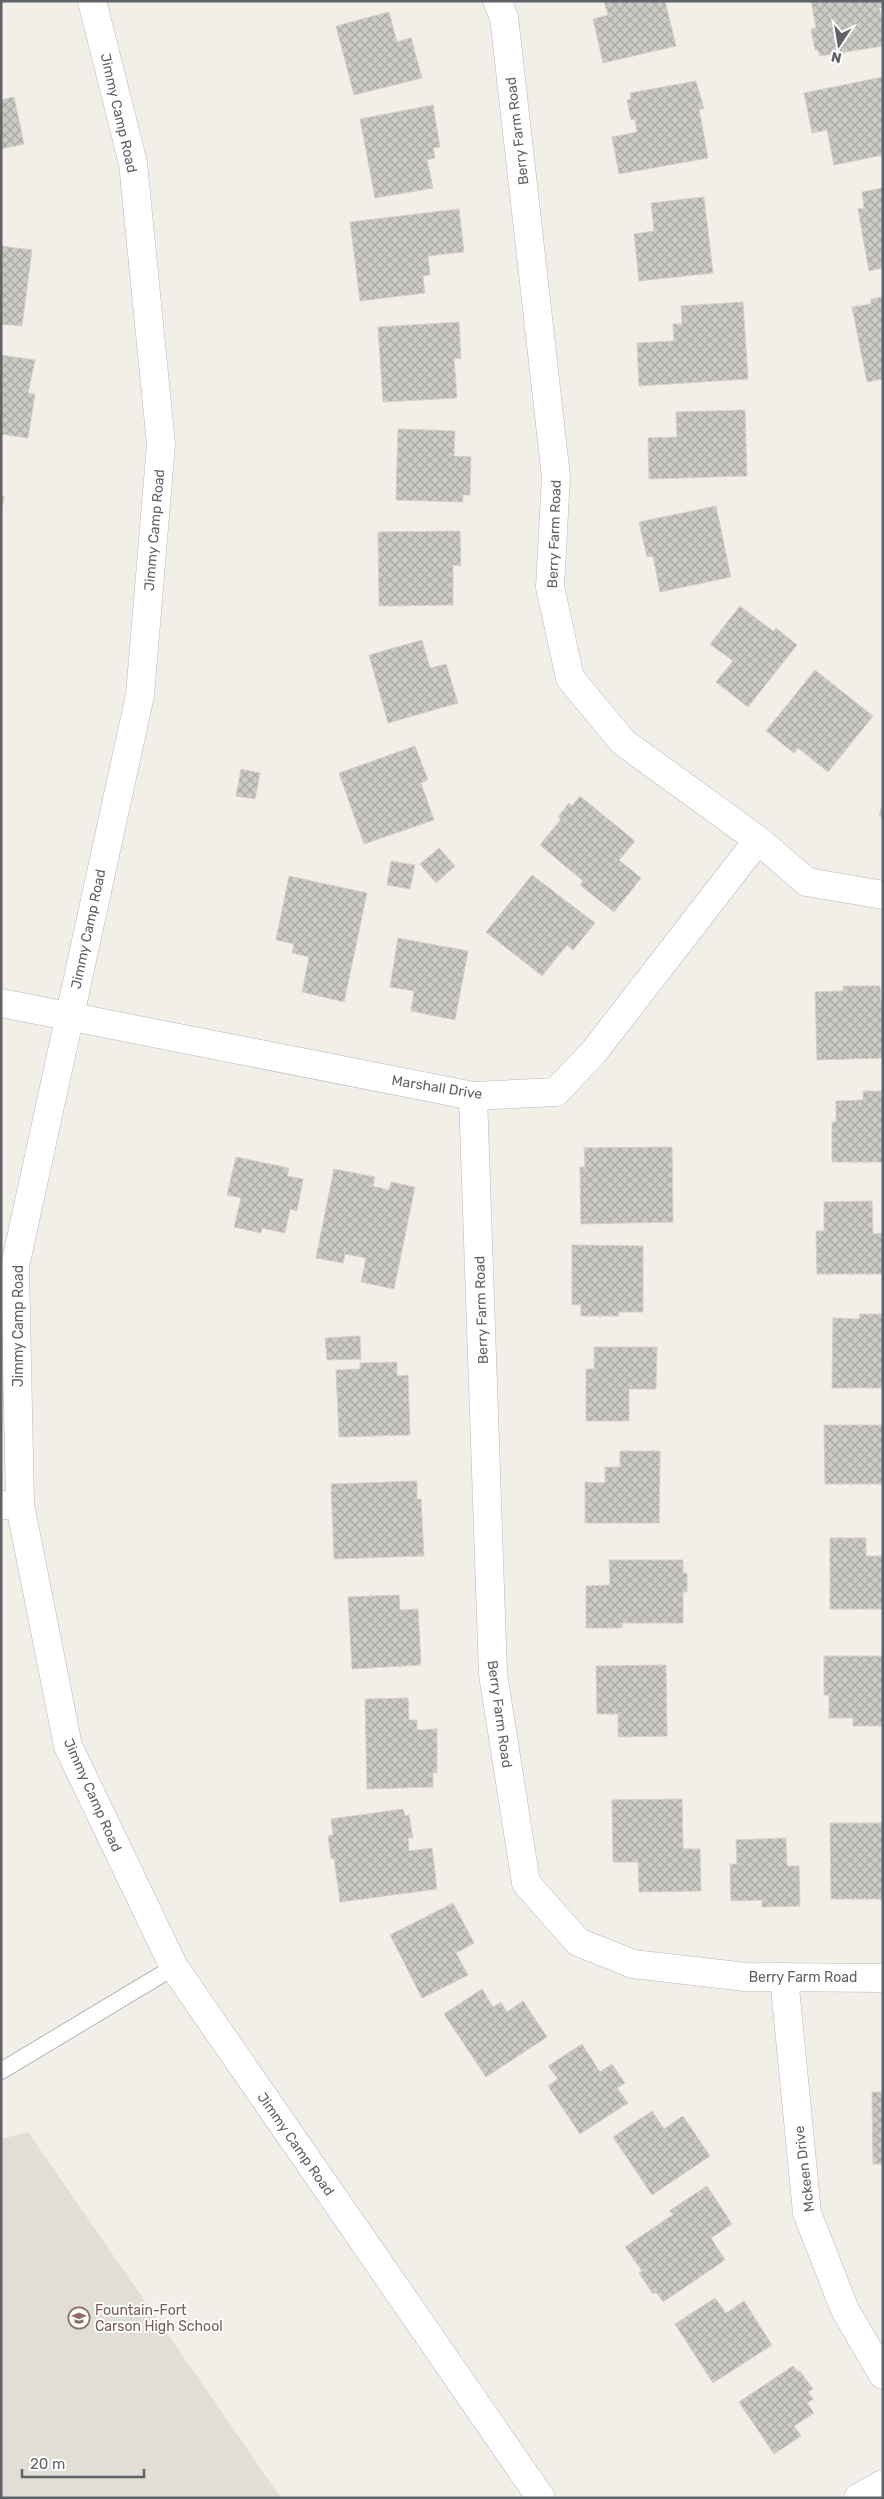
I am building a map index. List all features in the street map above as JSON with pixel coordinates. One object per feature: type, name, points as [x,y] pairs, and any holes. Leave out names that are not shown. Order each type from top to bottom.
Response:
[{"type":"street","name":"Jimmy Camp Road","points":[[92,1],[133,164],[161,444],[140,695],[68,1018],[16,1266],[11,1505],[68,1746],[174,1967],[541,2498]]},
{"type":"street","name":"Berry Farm Road","points":[[497,1],[504,17],[556,477],[550,587],[570,678],[623,742],[758,840],[807,882],[883,895]]},
{"type":"street","name":"Marshall Drive","points":[[1,1003],[68,1018],[473,1096],[556,1092],[593,1053],[758,840]]},
{"type":"street","name":"Berry Farm Road","points":[[473,1096],[493,1674],[526,1883],[578,1942],[633,1964],[746,1977],[883,1978]]},
{"type":"street","name":"Mckeen Drive","points":[[784,1977],[807,2213],[845,2310],[883,2376]]},
{"type":"street","points":[[858,2498],[883,2484]]},
{"type":"lane","points":[[1,2071],[174,1967]]},
{"type":"shaded area","name":"Fountain-Fort Carson High School","points":[[28,2132],[281,2498],[1,2498],[1,2139]]},
{"type":"building","points":[[604,1],[665,1],[676,46],[603,63],[593,19],[608,15]]},
{"type":"building","points":[[811,1],[883,1],[883,8],[879,8],[883,22],[883,46],[820,56],[818,50],[815,50],[811,29],[816,28]]},
{"type":"building","points":[[389,12],[397,42],[411,38],[422,78],[354,95],[336,26]]},
{"type":"building","points":[[883,77],[883,155],[834,165],[827,130],[812,133],[804,93]]},
{"type":"building","points":[[696,81],[704,109],[699,109],[708,158],[619,174],[612,137],[637,132],[635,119],[631,120],[627,100],[631,99],[630,93]]},
{"type":"building","points":[[14,97],[24,144],[1,149],[1,100]]},
{"type":"building","points":[[433,105],[440,147],[433,148],[435,158],[427,160],[433,188],[375,198],[360,119]]},
{"type":"building","points":[[883,188],[883,268],[869,271],[858,209],[864,208],[862,192]]},
{"type":"building","points":[[704,197],[713,273],[639,281],[634,234],[654,231],[651,203]]},
{"type":"building","points":[[459,209],[464,252],[428,256],[430,275],[423,276],[425,293],[360,301],[350,222]]},
{"type":"building","points":[[1,246],[32,250],[22,326],[1,324]]},
{"type":"building","points":[[883,297],[883,379],[867,382],[852,307],[871,304],[871,299]]},
{"type":"building","points":[[743,302],[748,379],[639,386],[637,343],[674,341],[673,324],[682,324],[681,306]]},
{"type":"building","points":[[459,322],[461,359],[454,358],[457,398],[383,402],[378,327]]},
{"type":"building","points":[[1,355],[35,360],[28,393],[35,394],[28,438],[1,434]]},
{"type":"building","points":[[745,410],[747,476],[649,479],[648,438],[677,437],[676,412]]},
{"type":"building","points":[[398,429],[455,431],[454,456],[471,457],[470,495],[463,495],[463,502],[396,500]]},
{"type":"building","points":[[1,495],[4,496],[1,516]]},
{"type":"building","points":[[716,506],[731,577],[660,592],[653,556],[647,557],[639,522]]},
{"type":"building","points":[[460,531],[461,566],[453,565],[453,605],[379,606],[378,532]]},
{"type":"building","points":[[740,606],[773,631],[776,628],[797,645],[748,707],[716,682],[733,661],[710,644]]},
{"type":"building","points":[[422,640],[430,668],[446,664],[458,703],[388,723],[369,655]]},
{"type":"building","points":[[815,670],[873,716],[828,772],[798,748],[794,753],[766,731]]},
{"type":"building","points":[[415,746],[428,780],[421,783],[434,820],[364,844],[339,773]]},
{"type":"building","points":[[241,769],[260,773],[255,799],[236,796]]},
{"type":"building","points":[[580,796],[635,841],[619,860],[641,878],[614,912],[580,885],[583,881],[540,845],[561,819],[558,817],[569,803],[572,806]]},
{"type":"building","points":[[883,802],[883,817],[879,816]]},
{"type":"building","points":[[439,848],[455,866],[436,883],[420,864]]},
{"type":"building","points":[[391,861],[415,865],[410,889],[387,885]]},
{"type":"building","points":[[532,875],[595,923],[573,950],[567,945],[542,976],[486,932]]},
{"type":"building","points":[[289,876],[367,893],[344,1002],[302,992],[309,957],[292,953],[294,944],[276,940]]},
{"type":"building","points":[[398,938],[468,951],[455,1020],[411,1011],[414,991],[390,987]]},
{"type":"building","points":[[843,986],[880,986],[881,1001],[883,1001],[883,1058],[817,1060],[815,992],[843,991]]},
{"type":"building","points":[[863,1091],[883,1091],[883,1162],[832,1162],[832,1122],[836,1122],[836,1101],[863,1100]]},
{"type":"building","points":[[672,1147],[673,1222],[581,1224],[580,1167],[585,1167],[584,1148]]},
{"type":"building","points":[[236,1157],[289,1168],[287,1176],[303,1179],[297,1211],[290,1209],[285,1233],[262,1228],[261,1233],[234,1227],[241,1198],[227,1195]]},
{"type":"building","points":[[334,1169],[375,1177],[373,1186],[389,1190],[391,1182],[415,1187],[394,1289],[361,1282],[366,1258],[345,1254],[343,1263],[316,1258]]},
{"type":"building","points":[[872,1201],[873,1234],[883,1233],[883,1274],[817,1274],[816,1231],[824,1231],[824,1202]]},
{"type":"building","points":[[572,1245],[643,1246],[643,1312],[618,1312],[619,1316],[581,1316],[581,1304],[572,1305]]},
{"type":"building","points":[[860,1314],[883,1314],[883,1388],[832,1388],[833,1318],[859,1319]]},
{"type":"building","points":[[360,1336],[361,1359],[327,1360],[325,1338]]},
{"type":"building","points":[[594,1347],[657,1347],[656,1389],[629,1389],[629,1421],[586,1421],[586,1369],[594,1369]]},
{"type":"building","points":[[397,1362],[397,1376],[408,1375],[410,1435],[339,1437],[336,1370],[360,1369],[360,1363]]},
{"type":"building","points":[[824,1425],[883,1425],[883,1484],[825,1484]]},
{"type":"building","points":[[620,1451],[660,1451],[659,1523],[585,1523],[585,1482],[605,1483],[605,1467],[620,1467]]},
{"type":"building","points":[[417,1481],[417,1499],[421,1499],[424,1556],[334,1559],[331,1484]]},
{"type":"building","points":[[830,1538],[866,1538],[866,1556],[883,1556],[883,1609],[830,1609]]},
{"type":"building","points":[[609,1560],[683,1560],[683,1573],[687,1573],[687,1592],[683,1592],[683,1623],[622,1623],[622,1628],[586,1628],[586,1586],[610,1585]]},
{"type":"building","points":[[399,1595],[400,1610],[418,1609],[421,1665],[352,1669],[348,1597]]},
{"type":"building","points":[[824,1656],[883,1656],[883,1726],[853,1726],[853,1718],[829,1718],[829,1695],[824,1695]]},
{"type":"building","points":[[666,1665],[667,1736],[618,1737],[618,1714],[597,1714],[596,1666]]},
{"type":"building","points":[[408,1698],[409,1720],[417,1720],[417,1730],[437,1729],[437,1773],[433,1772],[433,1787],[367,1789],[365,1699]]},
{"type":"building","points":[[682,1799],[683,1849],[700,1849],[701,1891],[639,1892],[638,1862],[613,1862],[612,1800]]},
{"type":"building","points":[[403,1809],[405,1816],[409,1815],[413,1838],[408,1838],[409,1851],[432,1848],[437,1889],[340,1902],[334,1858],[331,1859],[328,1836],[333,1835],[331,1819]]},
{"type":"building","points":[[830,1823],[883,1823],[883,1899],[831,1899]]},
{"type":"building","points":[[786,1838],[787,1866],[799,1866],[800,1906],[762,1907],[762,1900],[731,1901],[730,1864],[737,1864],[736,1840]]},
{"type":"building","points":[[453,1903],[474,1943],[456,1953],[468,1975],[422,1998],[390,1935]]},
{"type":"building","points":[[482,1989],[493,2007],[501,2002],[507,2012],[523,2001],[547,2037],[486,2077],[444,2014]]},
{"type":"building","points":[[582,2044],[600,2072],[612,2064],[625,2083],[617,2088],[628,2103],[580,2134],[548,2086],[558,2079],[548,2066]]},
{"type":"building","points":[[872,2092],[883,2092],[883,2164],[873,2164]]},
{"type":"building","points":[[652,2111],[664,2129],[683,2116],[710,2156],[652,2195],[613,2137]]},
{"type":"building","points":[[707,2186],[732,2224],[711,2238],[725,2260],[663,2302],[656,2292],[653,2294],[639,2273],[642,2271],[625,2247],[674,2214],[669,2211]]},
{"type":"building","points":[[715,2298],[726,2313],[744,2301],[772,2345],[713,2383],[675,2324]]},
{"type":"building","points":[[793,2366],[798,2372],[800,2371],[813,2389],[808,2392],[813,2399],[807,2403],[814,2413],[794,2426],[801,2436],[774,2454],[739,2402]]},
{"type":"place","name":"Fountain-Fort Carson High School","points":[[79,2318]]}]
